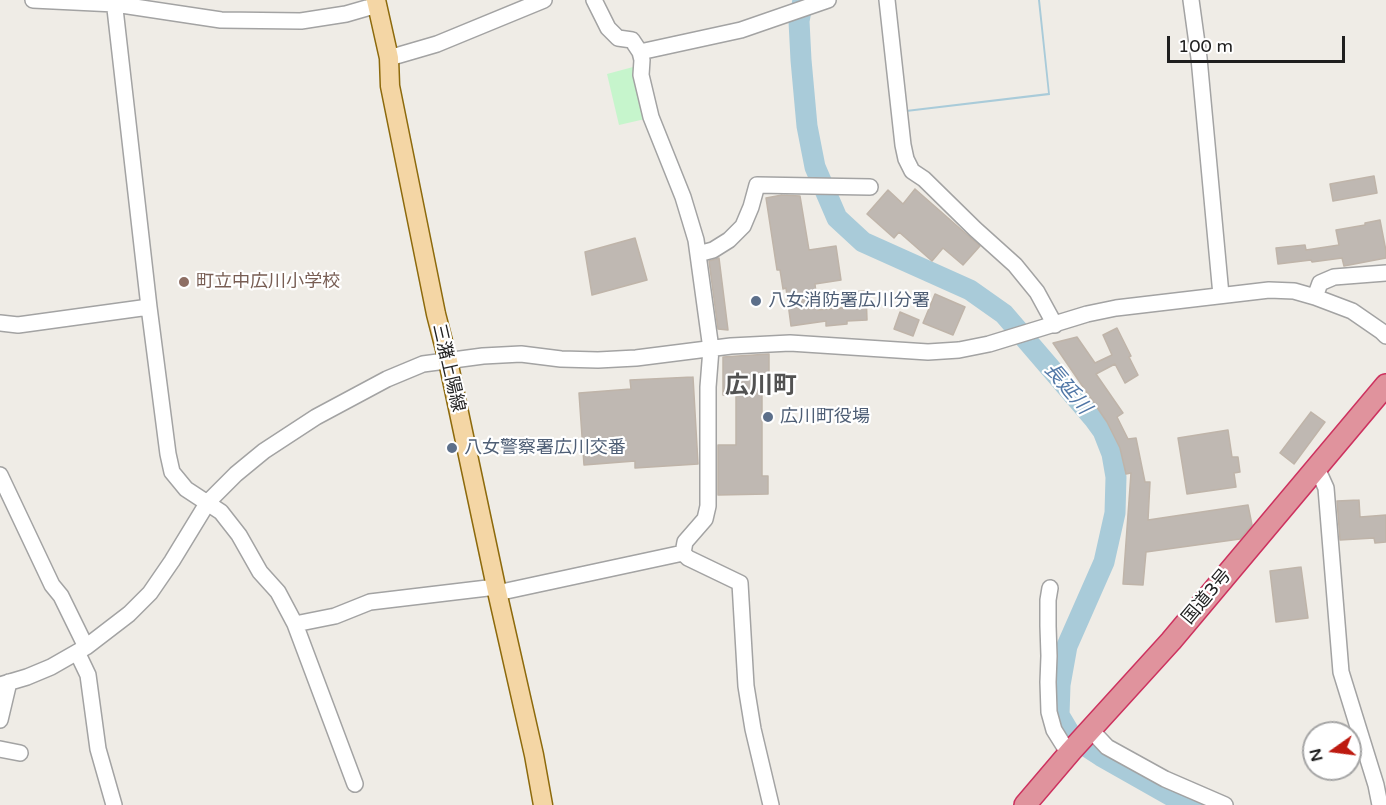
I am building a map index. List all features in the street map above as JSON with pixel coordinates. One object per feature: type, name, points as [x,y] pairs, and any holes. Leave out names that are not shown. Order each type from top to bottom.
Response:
[{"type":"highway","name":"国道3号","points":[[1025,805],[1170,641],[1386,385]]},
{"type":"main road","name":"三潴上陽線","points":[[376,2],[389,58],[390,86],[436,314],[534,755],[543,805]]},
{"type":"street","points":[[33,0],[114,2],[221,20],[301,21],[346,14],[376,2]]},
{"type":"street","points":[[389,58],[438,44],[544,0]]},
{"type":"street","points":[[594,0],[608,28],[618,38],[632,40],[640,52],[642,60],[640,75],[651,117],[683,197],[696,240],[711,349],[708,387],[708,506],[705,519],[685,542],[682,553]]},
{"type":"street","points":[[887,0],[903,145],[912,171],[924,179],[1015,265],[1037,292],[1055,325]]},
{"type":"street","points":[[1191,0],[1199,58],[1221,295]]},
{"type":"street","points":[[114,2],[149,307],[172,472],[186,489],[221,512],[239,535],[260,572],[278,592],[295,624],[355,784]]},
{"type":"street","points":[[640,52],[741,30],[823,2]]},
{"type":"street","points":[[698,254],[713,250],[729,240],[743,226],[757,185],[870,187]]},
{"type":"street","points":[[1315,297],[1320,283],[1334,277],[1386,273]]},
{"type":"street","points":[[0,720],[5,684],[51,667],[81,649],[129,614],[150,593],[208,502],[236,474],[264,451],[316,417],[387,379],[423,364],[483,356],[521,354],[561,359],[636,358],[731,346],[790,343],[928,352],[959,350],[989,344],[1087,314],[1116,308],[1269,290],[1294,291],[1352,311],[1386,336]]},
{"type":"street","points":[[0,323],[18,326],[149,307]]},
{"type":"street","points":[[1317,468],[1326,488],[1341,672],[1380,805]]},
{"type":"street","points":[[0,474],[52,585],[61,596],[81,649],[88,675],[98,749],[114,805]]},
{"type":"street","points":[[295,624],[335,616],[370,602],[497,590],[682,553]]},
{"type":"street","points":[[682,553],[740,583],[746,686],[753,729],[771,805]]},
{"type":"street","points":[[1050,588],[1048,600],[1049,712],[1054,730],[1070,752]]},
{"type":"street","points":[[1089,731],[1107,747],[1166,779],[1225,805]]},
{"type":"street","points":[[0,749],[20,753]]},
{"type":"green space","points":[[633,67],[647,115],[645,119],[619,125],[607,74]]},
{"type":"water","points":[[1038,0],[1040,0],[1050,95],[906,112],[906,110],[1048,93]]},
{"type":"building","points":[[1374,176],[1377,193],[1333,201],[1330,184]]},
{"type":"building","points":[[915,189],[980,246],[963,265],[943,248],[932,261],[899,232],[894,238],[867,214],[888,190],[903,204]]},
{"type":"building","points":[[782,195],[800,196],[809,250],[836,246],[841,280],[815,284],[818,310],[851,307],[850,292],[866,291],[867,320],[847,321],[847,324],[826,326],[826,321],[791,326],[786,288],[783,289],[780,270],[777,270],[766,198]]},
{"type":"building","points":[[1380,220],[1386,258],[1344,266],[1342,258],[1278,264],[1276,248],[1305,245],[1306,250],[1339,245],[1336,230]]},
{"type":"building","points":[[635,238],[647,280],[592,295],[585,252]]},
{"type":"building","points":[[719,258],[728,330],[718,329],[709,261]]},
{"type":"building","points":[[935,294],[965,307],[953,335],[923,323]]},
{"type":"building","points":[[900,312],[919,320],[913,336],[894,329]]},
{"type":"building","points":[[1117,328],[1138,375],[1125,383],[1115,364],[1096,374],[1123,413],[1117,417],[1128,439],[1136,438],[1145,482],[1150,482],[1148,520],[1248,505],[1252,525],[1240,539],[1146,552],[1143,585],[1123,584],[1131,473],[1126,474],[1120,448],[1107,422],[1053,343],[1077,337],[1095,363],[1112,355],[1103,335]]},
{"type":"building","points":[[769,354],[769,390],[762,390],[762,476],[768,476],[768,494],[718,495],[718,445],[736,445],[736,395],[723,395],[723,357]]},
{"type":"building","points":[[693,377],[698,464],[635,468],[635,461],[584,465],[579,393],[631,389],[630,380]]},
{"type":"building","points":[[1311,412],[1325,422],[1294,464],[1280,453]]},
{"type":"building","points":[[1228,430],[1232,457],[1238,457],[1240,472],[1234,473],[1236,487],[1187,494],[1178,438]]},
{"type":"building","points":[[1359,500],[1360,517],[1386,515],[1386,542],[1375,543],[1374,538],[1340,540],[1337,501]]},
{"type":"building","points":[[1301,567],[1308,618],[1276,622],[1270,571]]},
{"type":"waterway","name":"長延川","points":[[803,0],[799,21],[807,126],[815,167],[837,218],[863,242],[970,290],[1004,314],[1103,431],[1112,454],[1116,477],[1115,513],[1104,562],[1067,646],[1060,685],[1059,715],[1072,737],[1175,798],[1193,805]]},
{"type":"place","name":"町立中広川小学校","points":[[184,282]]},
{"type":"place","name":"八女消防署広川分署","points":[[756,301]]},
{"type":"place","name":"広川町役場","points":[[768,417]]},
{"type":"place","name":"八女警察署広川交番","points":[[452,448]]},
{"type":"district","name":"広川町","points":[[761,387]]}]
